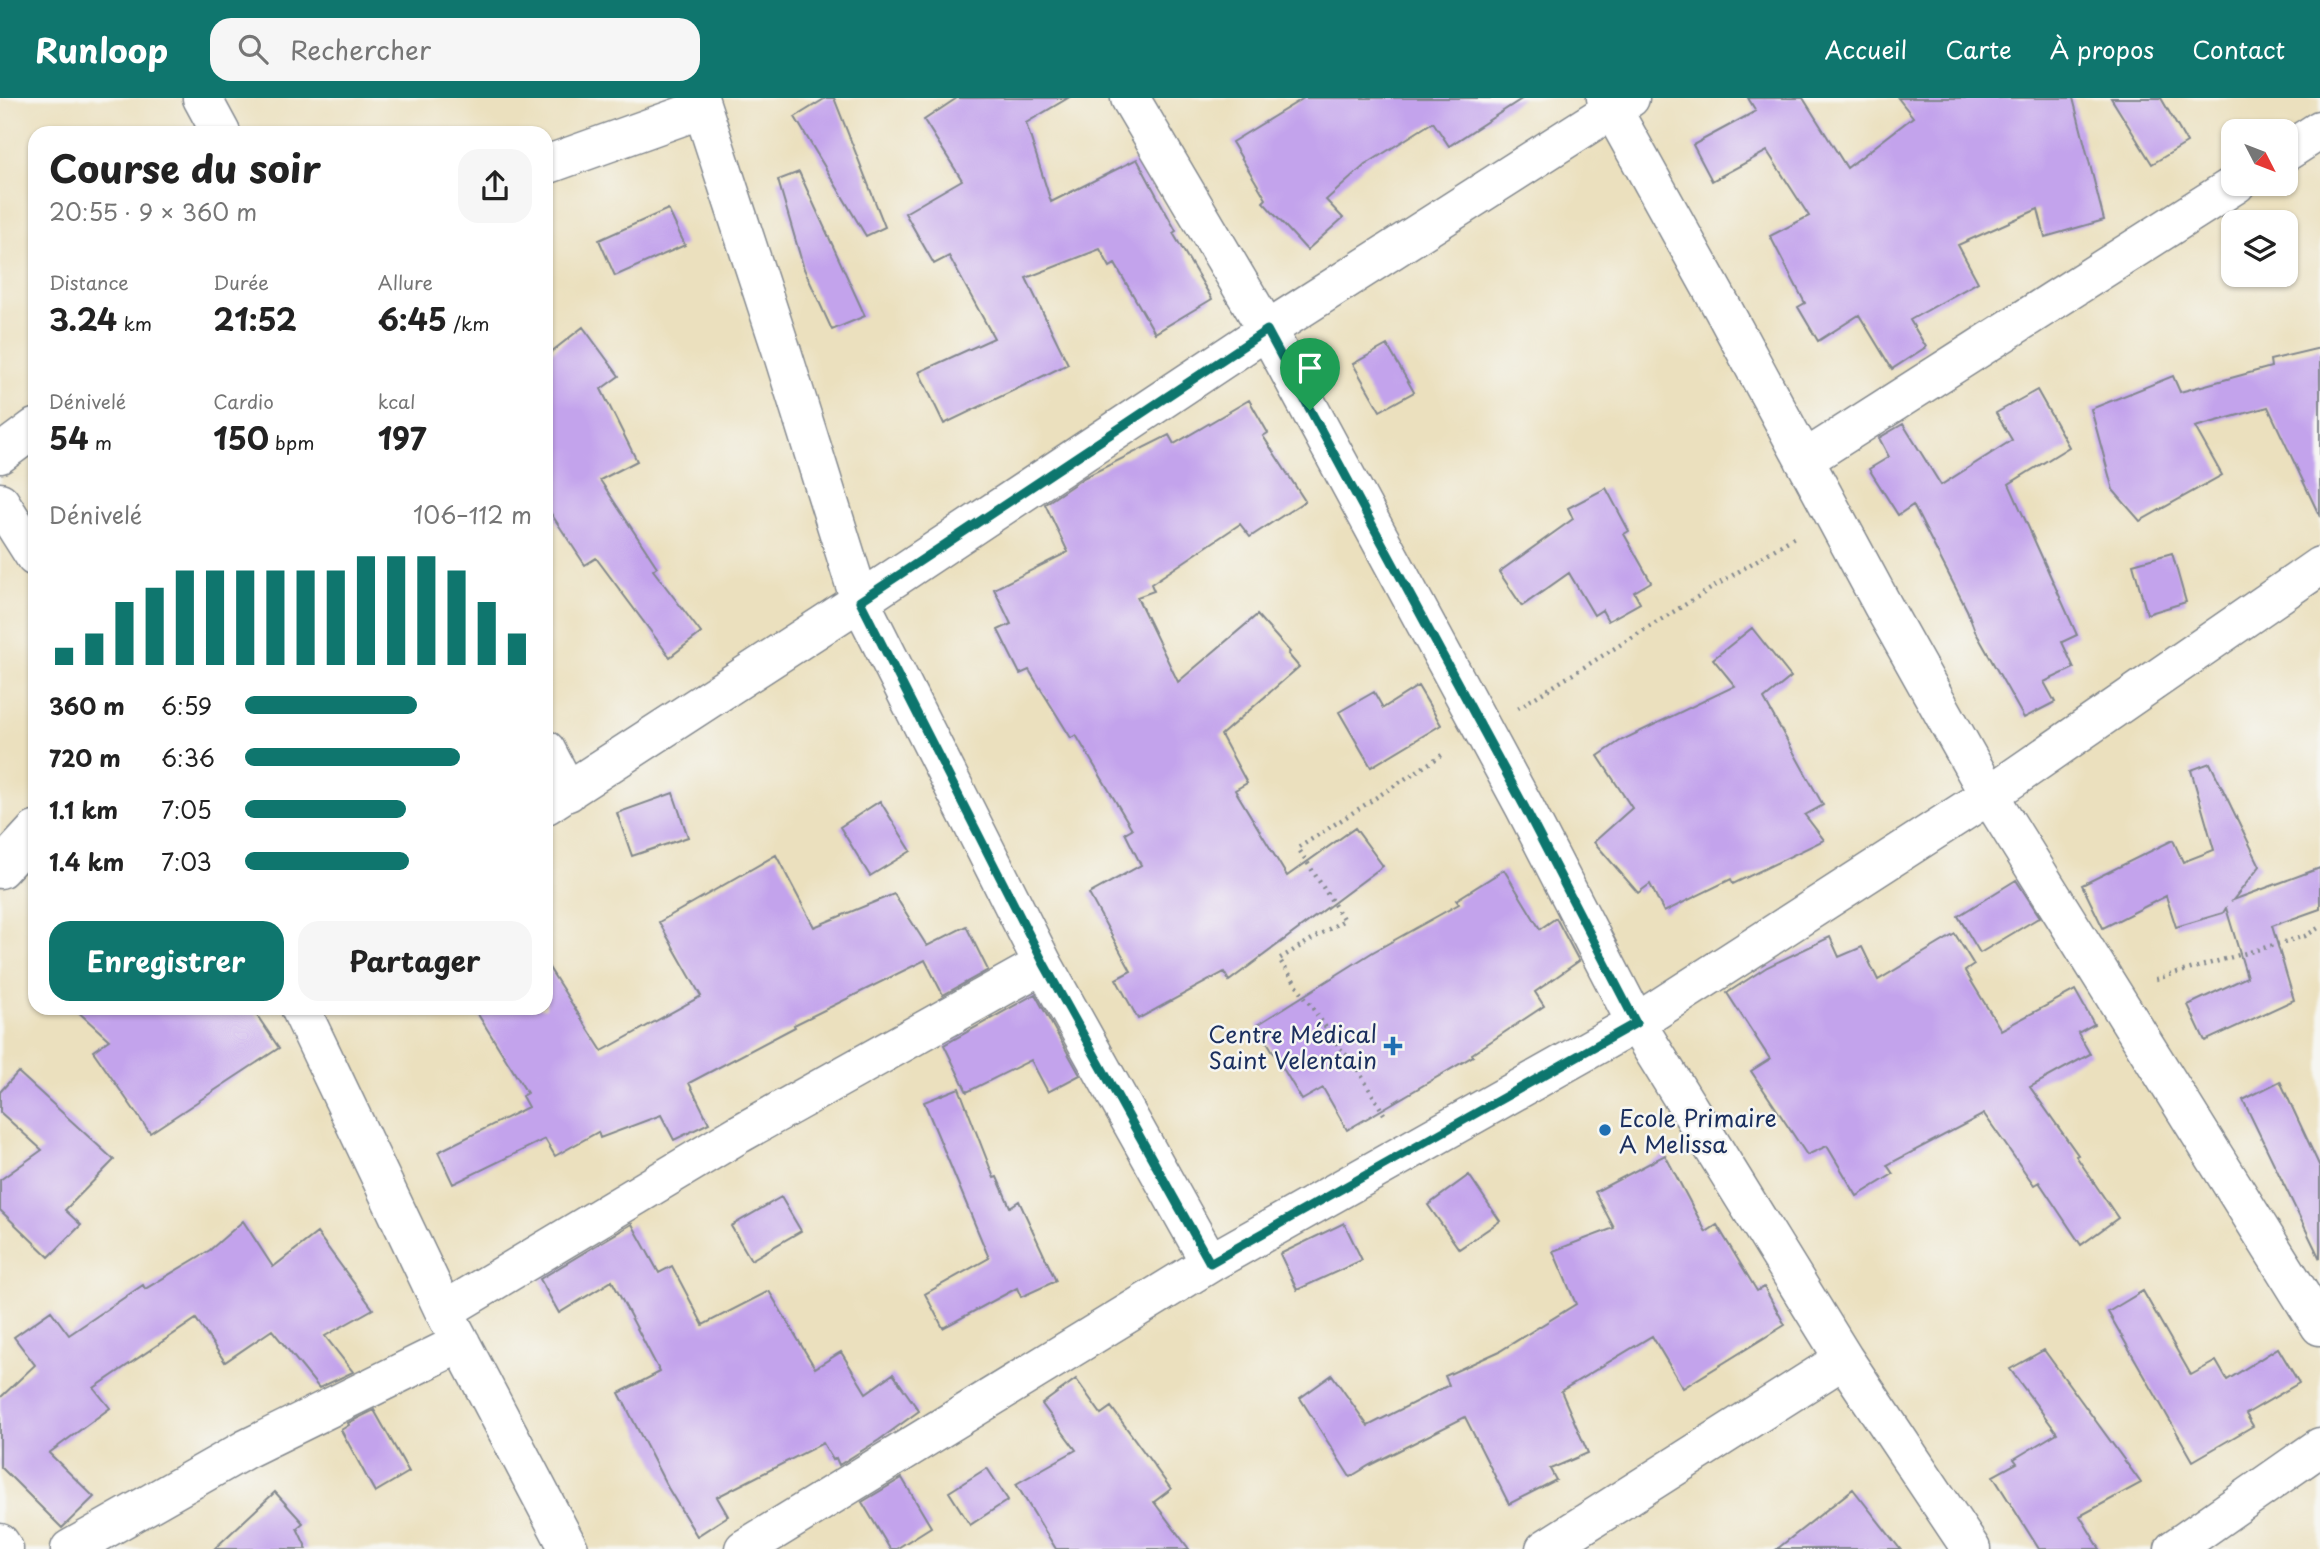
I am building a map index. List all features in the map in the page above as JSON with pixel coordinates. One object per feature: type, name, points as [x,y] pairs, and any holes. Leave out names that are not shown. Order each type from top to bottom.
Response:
[{"type":"street","points":[[202,98],[217,126]]},
{"type":"street","points":[[1130,98],[1267,330],[1512,784],[1636,1023],[1844,1359],[1971,1549]]},
{"type":"street","points":[[553,781],[557,798],[1616,102],[1804,460],[1989,795],[2320,1326]]},
{"type":"street","points":[[553,162],[700,104],[860,601],[1044,964],[1210,1263]]},
{"type":"street","points":[[2298,144],[2320,130]]},
{"type":"street","points":[[1804,460],[2221,194]]},
{"type":"street","points":[[0,502],[28,546]]},
{"type":"street","points":[[744,1549],[1210,1263],[1636,1023],[1989,795],[2320,566]]},
{"type":"street","points":[[0,869],[28,839]]},
{"type":"street","points":[[70,1549],[452,1327],[739,1134],[1044,964]]},
{"type":"street","points":[[303,1015],[452,1327],[569,1549]]},
{"type":"street","points":[[1545,1549],[1844,1359]]},
{"type":"street","points":[[2174,1549],[2320,1447]]},
{"type":"street","points":[[0,1543],[4,1549]]},
{"type":"path","points":[[2111,991],[2305,936],[2320,927]]},
{"type":"building","points":[[826,98],[834,98],[885,227],[866,236],[795,117]]},
{"type":"building","points":[[957,98],[1068,98],[1026,123],[1051,202],[1137,159],[1176,231],[1173,233],[1212,299],[1155,333],[1115,264],[1110,267],[1100,249],[1026,278],[1068,364],[944,424],[919,372],[994,338],[949,256],[934,264],[905,213],[962,180],[924,120]]},
{"type":"building","points":[[1304,98],[1523,98],[1449,146],[1433,122],[1365,165],[1326,200],[1343,218],[1307,250],[1263,202],[1266,199],[1232,142]]},
{"type":"building","points":[[1748,98],[1803,98],[1847,168],[1913,117],[1898,98],[2073,98],[2104,220],[2045,237],[2038,209],[1958,245],[1978,282],[1910,320],[1926,347],[1892,369],[1859,315],[1818,341],[1798,307],[1805,303],[1770,236],[1809,216],[1767,151],[1712,181],[1693,145],[1756,111]]},
{"type":"building","points":[[2111,98],[2161,98],[2187,143],[2152,164]]},
{"type":"building","points":[[799,172],[865,316],[832,330],[804,269],[778,180]]},
{"type":"building","points":[[668,209],[685,245],[615,276],[599,240]]},
{"type":"building","points":[[583,327],[619,376],[601,389],[637,461],[600,480],[657,567],[653,570],[701,633],[670,657],[596,558],[585,565],[553,517],[553,351]]},
{"type":"building","points":[[1387,345],[1414,392],[1380,411],[1353,364]]},
{"type":"building","points":[[2320,348],[2320,517],[2268,407],[2195,427],[2222,475],[2140,521],[2113,490],[2091,409],[2173,376],[2180,392],[2271,367],[2270,360]]},
{"type":"building","points":[[2037,390],[2069,447],[2009,484],[2077,635],[2062,642],[2074,668],[2044,682],[2055,702],[2024,718],[1975,631],[1913,505],[1898,515],[1869,469],[1889,457],[1879,438],[1903,424],[1941,485],[2012,440],[1996,413]]},
{"type":"building","points":[[1249,400],[1268,433],[1263,436],[1305,501],[1250,537],[1240,524],[1151,584],[1154,591],[1137,597],[1178,682],[1257,615],[1290,652],[1288,654],[1299,667],[1221,735],[1247,783],[1235,790],[1287,876],[1355,828],[1383,866],[1229,981],[1224,972],[1138,1019],[1116,979],[1131,971],[1089,894],[1141,865],[1125,833],[1132,829],[1076,735],[1071,738],[1029,670],[1020,674],[998,630],[1011,624],[994,589],[1068,552],[1045,504],[1085,477],[1169,435],[1174,444]]},
{"type":"building","points":[[1606,488],[1629,531],[1624,534],[1651,582],[1634,592],[1640,603],[1608,621],[1602,610],[1594,615],[1569,573],[1522,606],[1499,572],[1573,519],[1568,508]]},
{"type":"building","points":[[2172,553],[2186,602],[2147,614],[2133,564]]},
{"type":"building","points":[[1752,628],[1791,677],[1764,699],[1823,805],[1805,815],[1824,840],[1733,884],[1731,879],[1664,912],[1650,884],[1638,893],[1594,842],[1632,808],[1598,756],[1620,741],[1735,686],[1713,659]]},
{"type":"building","points":[[1418,686],[1441,725],[1371,767],[1339,712],[1374,692],[1383,708]]},
{"type":"building","points":[[2210,763],[2260,866],[2233,900],[2320,868],[2320,909],[2272,926],[2294,1000],[2205,1041],[2188,1005],[2247,977],[2226,908],[2223,913],[2176,927],[2166,896],[2103,928],[2082,885],[2173,840],[2183,862],[2214,850],[2191,770]]},
{"type":"building","points":[[673,793],[688,837],[632,856],[617,813]]},
{"type":"building","points":[[880,801],[911,851],[870,876],[840,827]]},
{"type":"building","points":[[776,855],[814,927],[894,894],[927,946],[966,926],[988,970],[943,995],[925,960],[794,1025],[795,1027],[689,1083],[709,1123],[674,1140],[661,1115],[600,1138],[598,1132],[555,1156],[545,1139],[453,1184],[438,1152],[528,1107],[522,1096],[527,1093],[478,1015],[553,1015],[553,974],[602,1051],[701,996],[659,922]]},
{"type":"building","points":[[1504,870],[1540,929],[1556,918],[1579,961],[1535,992],[1544,1006],[1472,1054],[1473,1056],[1347,1130],[1323,1088],[1302,1100],[1257,1025],[1373,952],[1459,904],[1456,900]]},
{"type":"building","points":[[2016,880],[2040,917],[1980,953],[1958,916]]},
{"type":"building","points":[[1955,934],[1974,965],[1965,971],[2001,1030],[2075,990],[2094,1024],[2078,1033],[2090,1054],[2030,1087],[2118,1218],[2081,1245],[2039,1182],[2034,1185],[1984,1114],[1887,1165],[1893,1174],[1857,1196],[1827,1146],[1807,1155],[1751,1071],[1770,1059],[1727,993],[1767,967],[1830,937],[1839,957],[1862,947],[1878,980]]},
{"type":"building","points":[[1035,994],[1080,1075],[1048,1092],[1031,1060],[967,1092],[944,1045]]},
{"type":"building","points":[[82,1015],[257,1015],[279,1048],[150,1133],[93,1051],[109,1040]]},
{"type":"building","points":[[18,1072],[114,1160],[65,1210],[81,1225],[49,1257],[0,1210],[0,1180],[42,1150],[0,1112],[0,1092]]},
{"type":"building","points":[[2280,1081],[2320,1167],[2320,1259],[2243,1100]]},
{"type":"building","points":[[959,1088],[994,1178],[997,1177],[1010,1207],[1019,1201],[1056,1281],[1021,1297],[1017,1288],[943,1328],[925,1294],[989,1258],[924,1102]]},
{"type":"building","points":[[1665,1155],[1706,1232],[1717,1225],[1757,1291],[1764,1287],[1785,1325],[1683,1388],[1652,1336],[1561,1391],[1588,1453],[1550,1469],[1556,1480],[1509,1504],[1465,1417],[1350,1477],[1300,1398],[1332,1375],[1368,1426],[1449,1385],[1445,1376],[1500,1351],[1576,1304],[1553,1251],[1614,1228],[1595,1192]]},
{"type":"building","points":[[1469,1175],[1500,1221],[1459,1249],[1428,1205]]},
{"type":"building","points":[[781,1197],[801,1231],[751,1260],[731,1226]]},
{"type":"building","points":[[243,1221],[273,1267],[317,1233],[373,1309],[325,1336],[353,1372],[319,1388],[272,1330],[225,1362],[196,1319],[94,1388],[110,1408],[49,1453],[94,1497],[62,1528],[0,1466],[0,1398],[35,1365],[14,1337],[51,1311],[69,1335],[143,1285],[145,1289],[210,1250]]},
{"type":"building","points":[[1344,1223],[1362,1260],[1297,1290],[1280,1254]]},
{"type":"building","points":[[632,1224],[659,1273],[672,1266],[703,1325],[769,1291],[815,1368],[841,1352],[866,1393],[893,1374],[919,1411],[839,1465],[823,1443],[717,1497],[728,1516],[697,1536],[668,1488],[619,1393],[660,1372],[612,1281],[559,1313],[540,1279]]},
{"type":"building","points":[[2143,1291],[2191,1375],[2216,1361],[2227,1380],[2278,1348],[2299,1383],[2246,1414],[2253,1426],[2193,1461],[2108,1312]]},
{"type":"building","points":[[2044,1350],[2141,1483],[2080,1516],[2100,1549],[2039,1549],[1993,1476],[2017,1463],[2014,1459],[2057,1433],[2010,1369]]},
{"type":"building","points":[[1076,1379],[1101,1414],[1111,1407],[1171,1489],[1154,1502],[1189,1549],[1056,1549],[1016,1484],[1076,1450],[1042,1404]]},
{"type":"building","points":[[374,1410],[409,1472],[375,1492],[341,1430],[349,1425],[348,1423]]},
{"type":"building","points":[[987,1468],[1008,1500],[970,1525],[949,1492]]},
{"type":"building","points":[[902,1478],[931,1527],[896,1549],[890,1549],[862,1502]]},
{"type":"building","points":[[1853,1489],[1900,1549],[1777,1549]]},
{"type":"building","points":[[275,1492],[303,1523],[297,1528],[307,1549],[214,1549]]},
{"type":"place","name":"Centre Médical Saint Velentain","points":[[1393,1046]]},
{"type":"place","name":"Ecole Primaire A Melissa","points":[[1605,1130]]},
{"type":"route","points":[[1267,330],[1310,410],[1524,806],[1636,1023],[1210,1263],[1044,964],[860,601],[1267,330]]}]
